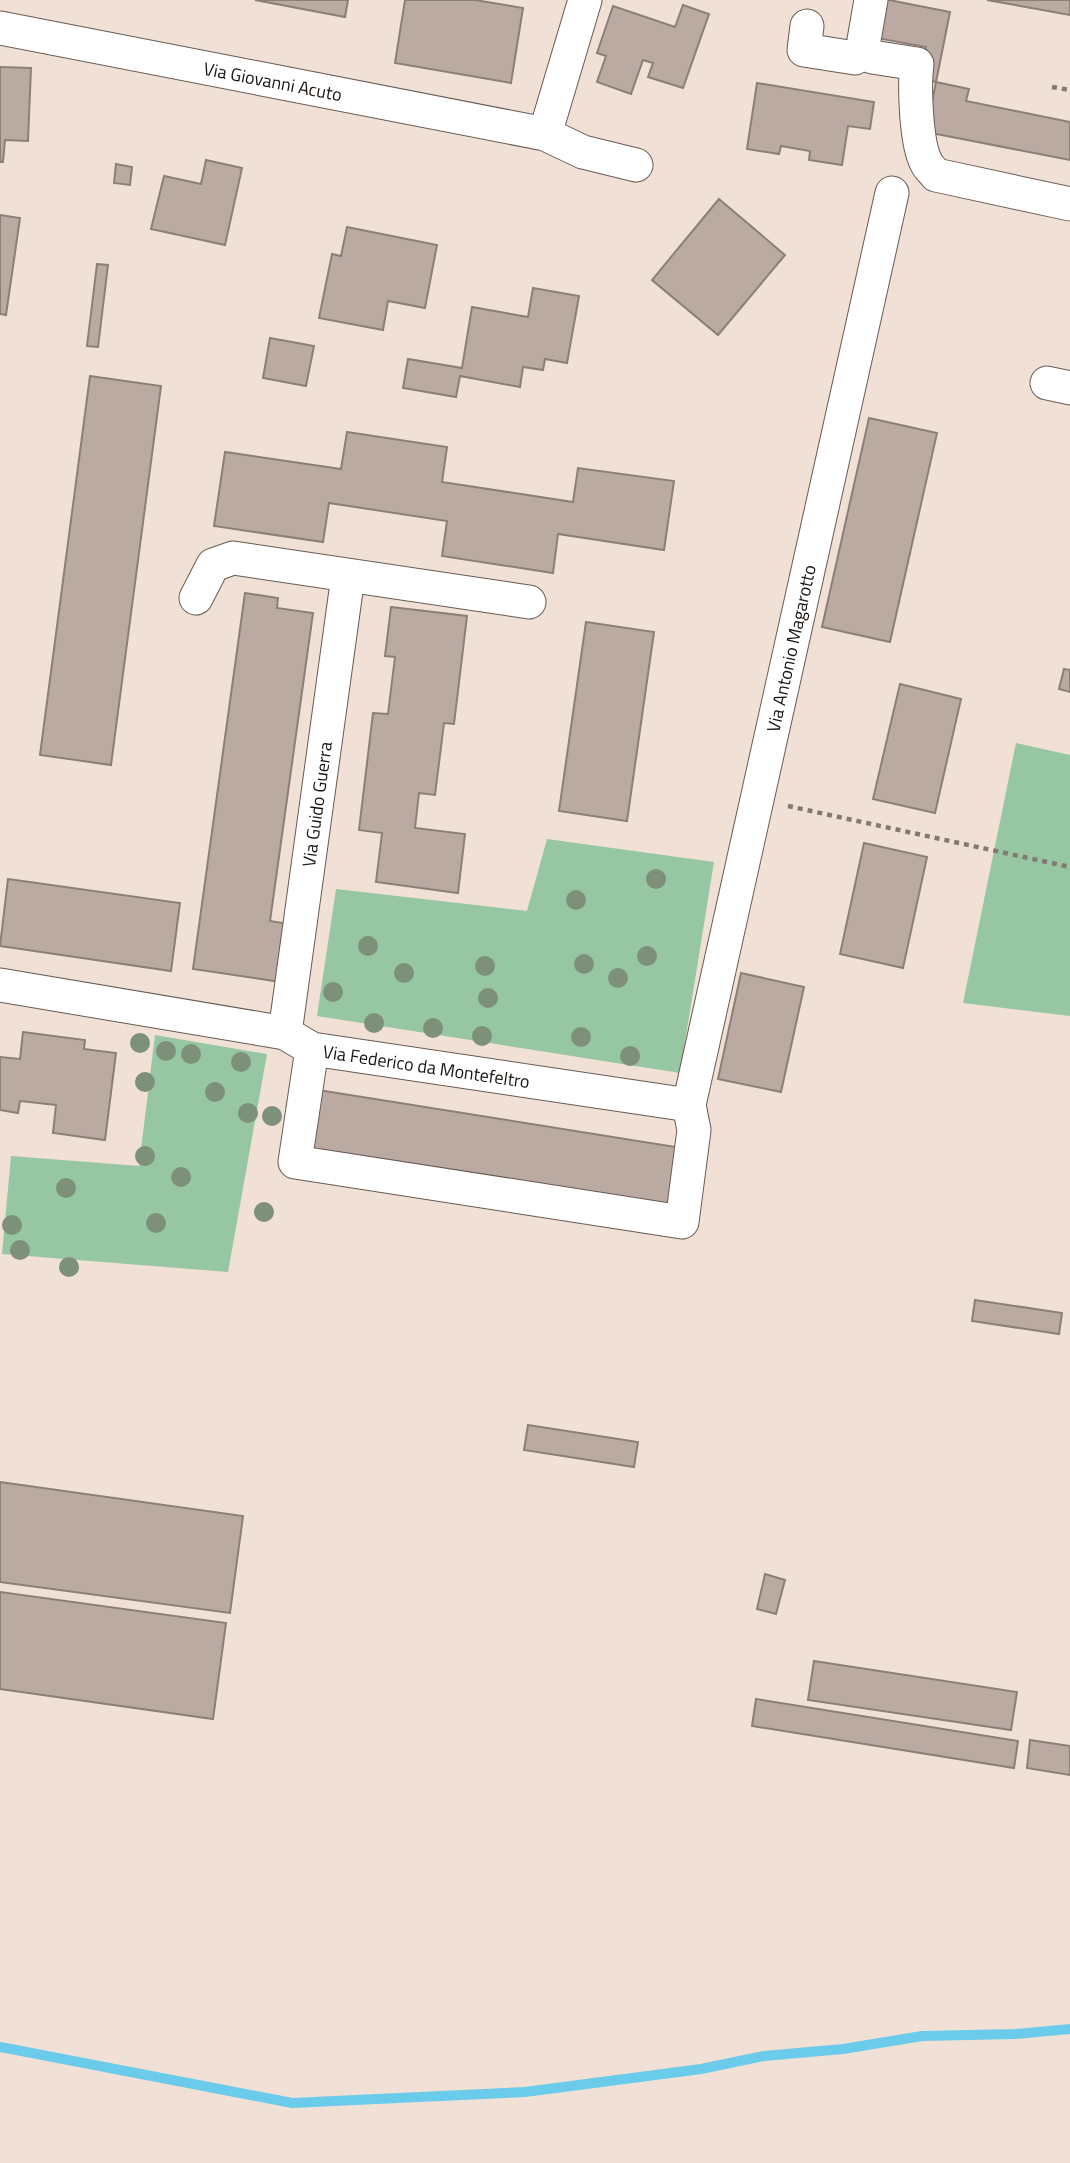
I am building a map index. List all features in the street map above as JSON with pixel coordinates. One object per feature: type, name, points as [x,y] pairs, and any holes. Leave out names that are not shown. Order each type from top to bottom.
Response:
[{"type":"street","points":[[545,134],[584,0]]},
{"type":"street","points":[[864,51],[871,0]]},
{"type":"street","points":[[807,26],[804,50],[855,58],[864,51]]},
{"type":"street","name":"Via Giovanni Acuto","points":[[0,28],[545,134],[583,152],[636,165]]},
{"type":"street","points":[[864,51],[872,57],[917,64],[915,81],[920,145],[926,162],[936,175],[1070,204]]},
{"type":"street","name":"Via Antonio Magarotto","points":[[690,1105],[892,193]]},
{"type":"street","points":[[196,598],[213,565],[233,558],[529,601]]},
{"type":"street","name":"Via Guido Guerra","points":[[348,576],[298,1041],[295,1163],[682,1222],[695,1130],[690,1105]]},
{"type":"street","name":"Via Federico da Montefeltro","points":[[0,985],[298,1041],[690,1105]]},
{"type":"path","points":[[1052,87],[1070,90]]},
{"type":"path","points":[[756,800],[1070,867]]},
{"type":"green space","points":[[1016,743],[1070,755],[1070,1016],[963,1003]]},
{"type":"green space","points":[[547,839],[714,862],[680,1073],[317,1016],[336,889],[527,911]]},
{"type":"green space","points":[[155,1035],[267,1054],[228,1272],[2,1254],[11,1156],[139,1166]]},
{"type":"building","points":[[255,0],[348,0],[345,17]]},
{"type":"building","points":[[405,0],[475,0],[523,8],[511,83],[395,63]]},
{"type":"building","points":[[873,0],[889,0],[950,12],[936,82],[920,79],[926,47],[866,36]]},
{"type":"building","points":[[987,0],[1070,0],[1070,15]]},
{"type":"building","points":[[683,5],[709,14],[683,88],[648,77],[653,63],[643,60],[631,94],[597,82],[606,56],[597,53],[613,6],[675,27]]},
{"type":"building","points":[[0,67],[31,68],[28,141],[5,140],[3,162],[0,162]]},
{"type":"building","points":[[936,82],[969,89],[966,101],[1070,122],[1070,160],[926,132]]},
{"type":"building","points":[[757,83],[874,102],[870,129],[848,126],[842,165],[809,160],[810,151],[781,146],[779,154],[747,149]]},
{"type":"building","points":[[206,160],[242,168],[225,245],[151,229],[164,176],[201,184]]},
{"type":"building","points":[[116,164],[132,167],[130,185],[114,183]]},
{"type":"building","points":[[719,199],[785,255],[718,335],[652,280]]},
{"type":"building","points":[[0,215],[20,218],[6,315],[0,314]]},
{"type":"building","points":[[347,227],[437,245],[425,308],[388,301],[383,330],[319,318],[332,254],[341,256]]},
{"type":"building","points":[[97,264],[108,265],[98,347],[87,346]]},
{"type":"building","points":[[533,288],[579,296],[567,363],[545,359],[543,370],[523,367],[520,387],[460,376],[456,397],[403,388],[408,359],[462,368],[472,307],[528,317]]},
{"type":"building","points":[[270,338],[314,346],[306,386],[263,378]]},
{"type":"building","points":[[90,376],[161,386],[111,765],[40,755]]},
{"type":"building","points":[[869,418],[937,433],[890,642],[822,627]]},
{"type":"building","points":[[347,432],[447,447],[442,482],[573,502],[578,468],[674,481],[664,550],[558,534],[553,573],[442,556],[447,521],[329,503],[323,542],[214,526],[225,452],[341,469]]},
{"type":"building","points":[[245,593],[278,598],[277,608],[313,613],[270,921],[289,924],[281,982],[193,969]]},
{"type":"building","points":[[391,607],[467,616],[454,724],[444,723],[435,795],[419,793],[415,828],[465,834],[458,893],[376,882],[382,833],[359,830],[373,713],[388,714],[395,657],[385,656]]},
{"type":"building","points":[[586,622],[654,632],[627,821],[559,811]]},
{"type":"building","points":[[1064,669],[1070,670],[1070,692],[1059,689]]},
{"type":"building","points":[[900,684],[961,699],[935,813],[873,799]]},
{"type":"building","points":[[864,843],[927,857],[903,968],[840,954]]},
{"type":"building","points":[[8,879],[180,903],[171,971],[0,946]]},
{"type":"building","points":[[741,973],[804,987],[781,1092],[718,1079]]},
{"type":"building","points":[[23,1032],[85,1040],[84,1049],[116,1053],[105,1140],[53,1133],[56,1105],[20,1101],[18,1113],[0,1110],[0,1057],[20,1059]]},
{"type":"building","points":[[312,1089],[682,1148],[672,1210],[302,1157]]},
{"type":"building","points":[[975,1300],[1062,1313],[1059,1334],[972,1321]]},
{"type":"building","points":[[528,1425],[638,1442],[634,1467],[524,1450]]},
{"type":"building","points":[[0,1482],[243,1516],[230,1613],[0,1582]]},
{"type":"building","points":[[765,1574],[785,1580],[776,1614],[757,1609]]},
{"type":"building","points":[[0,1592],[226,1623],[213,1719],[0,1689]]},
{"type":"building","points":[[814,1661],[1017,1692],[1011,1730],[808,1700]]},
{"type":"building","points":[[756,1699],[1018,1741],[1014,1768],[752,1726]]},
{"type":"building","points":[[1030,1740],[1070,1746],[1070,1775],[1027,1768]]},
{"type":"waterway","points":[[0,2047],[292,2103],[525,2092],[701,2069],[764,2056],[843,2049],[922,2036],[1015,2034],[1070,2029]]}]
